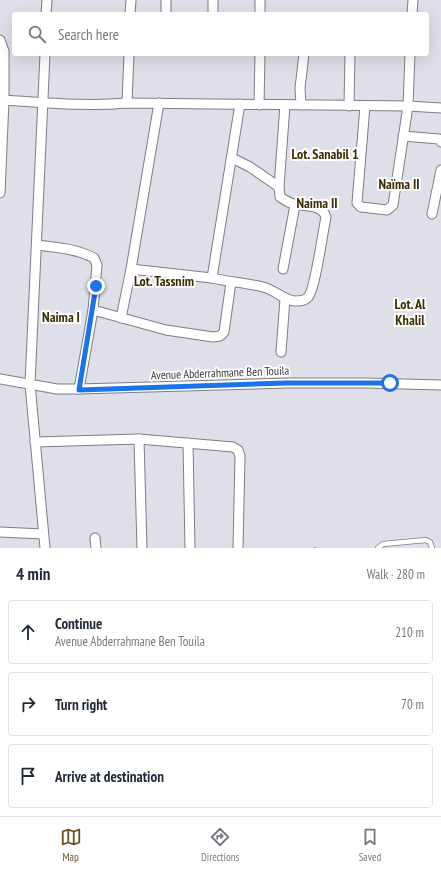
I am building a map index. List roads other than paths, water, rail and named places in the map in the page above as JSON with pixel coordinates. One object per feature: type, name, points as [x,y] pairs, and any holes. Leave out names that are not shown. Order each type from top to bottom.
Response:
[{"type":"street","points":[[46,12],[47,0]]},
{"type":"street","points":[[130,12],[131,0]]},
{"type":"street","points":[[166,0],[166,12]]},
{"type":"street","points":[[213,0],[213,12]]},
{"type":"street","points":[[260,0],[260,12]]},
{"type":"street","points":[[412,0],[412,12]]},
{"type":"street","points":[[0,40],[4,51],[0,194]]},
{"type":"street","points":[[45,56],[30,384],[45,548]]},
{"type":"street","points":[[127,103],[129,56]]},
{"type":"street","points":[[260,56],[260,105]]},
{"type":"street","points":[[301,105],[300,88],[304,56]]},
{"type":"street","points":[[349,106],[350,56]]},
{"type":"street","points":[[365,106],[357,203],[361,207],[387,210],[393,205],[408,106],[410,56]]},
{"type":"street","points":[[2,100],[43,104],[240,104],[408,106],[441,108]]},
{"type":"street","points":[[121,318],[131,269],[159,104]]},
{"type":"street","points":[[212,278],[240,104]]},
{"type":"street","points":[[131,269],[212,278],[264,287],[285,299],[301,301],[306,299],[311,292],[326,217],[323,211],[318,208],[295,205],[280,197],[279,187],[285,105]]},
{"type":"street","points":[[403,136],[439,140],[441,142]]},
{"type":"street","points":[[232,158],[250,167],[279,187]]},
{"type":"street","points":[[432,214],[441,170]]},
{"type":"street","points":[[283,269],[295,205]]},
{"type":"street","points":[[37,245],[60,247],[77,251],[94,258],[98,265],[93,310],[79,390]]},
{"type":"street","points":[[93,310],[166,330],[220,336],[224,332],[231,282]]},
{"type":"street","points":[[281,352],[285,299]]},
{"type":"street","name":"Avenue Abderrahmane Ben Touila","points":[[0,379],[79,390],[290,383],[441,385]]},
{"type":"street","points":[[35,442],[139,439],[229,446],[238,450],[240,456],[238,548]]},
{"type":"street","points":[[139,439],[142,548]]},
{"type":"street","points":[[188,443],[190,548]]},
{"type":"street","points":[[0,532],[43,534]]},
{"type":"street","points":[[95,538],[96,548]]},
{"type":"lane","points":[[378,548],[383,544],[426,540],[430,542],[432,548]]},
{"type":"district","name":"Lot. Sanabil 1","points":[[325,154]]},
{"type":"district","name":"Naïma II","points":[[399,184]]},
{"type":"district","name":"Naima II","points":[[317,203]]},
{"type":"district","name":"Lot. Tassnim","points":[[164,281]]},
{"type":"district","name":"Lot. Al Khalil","points":[[410,312]]},
{"type":"district","name":"Naima I","points":[[61,317]]}]
